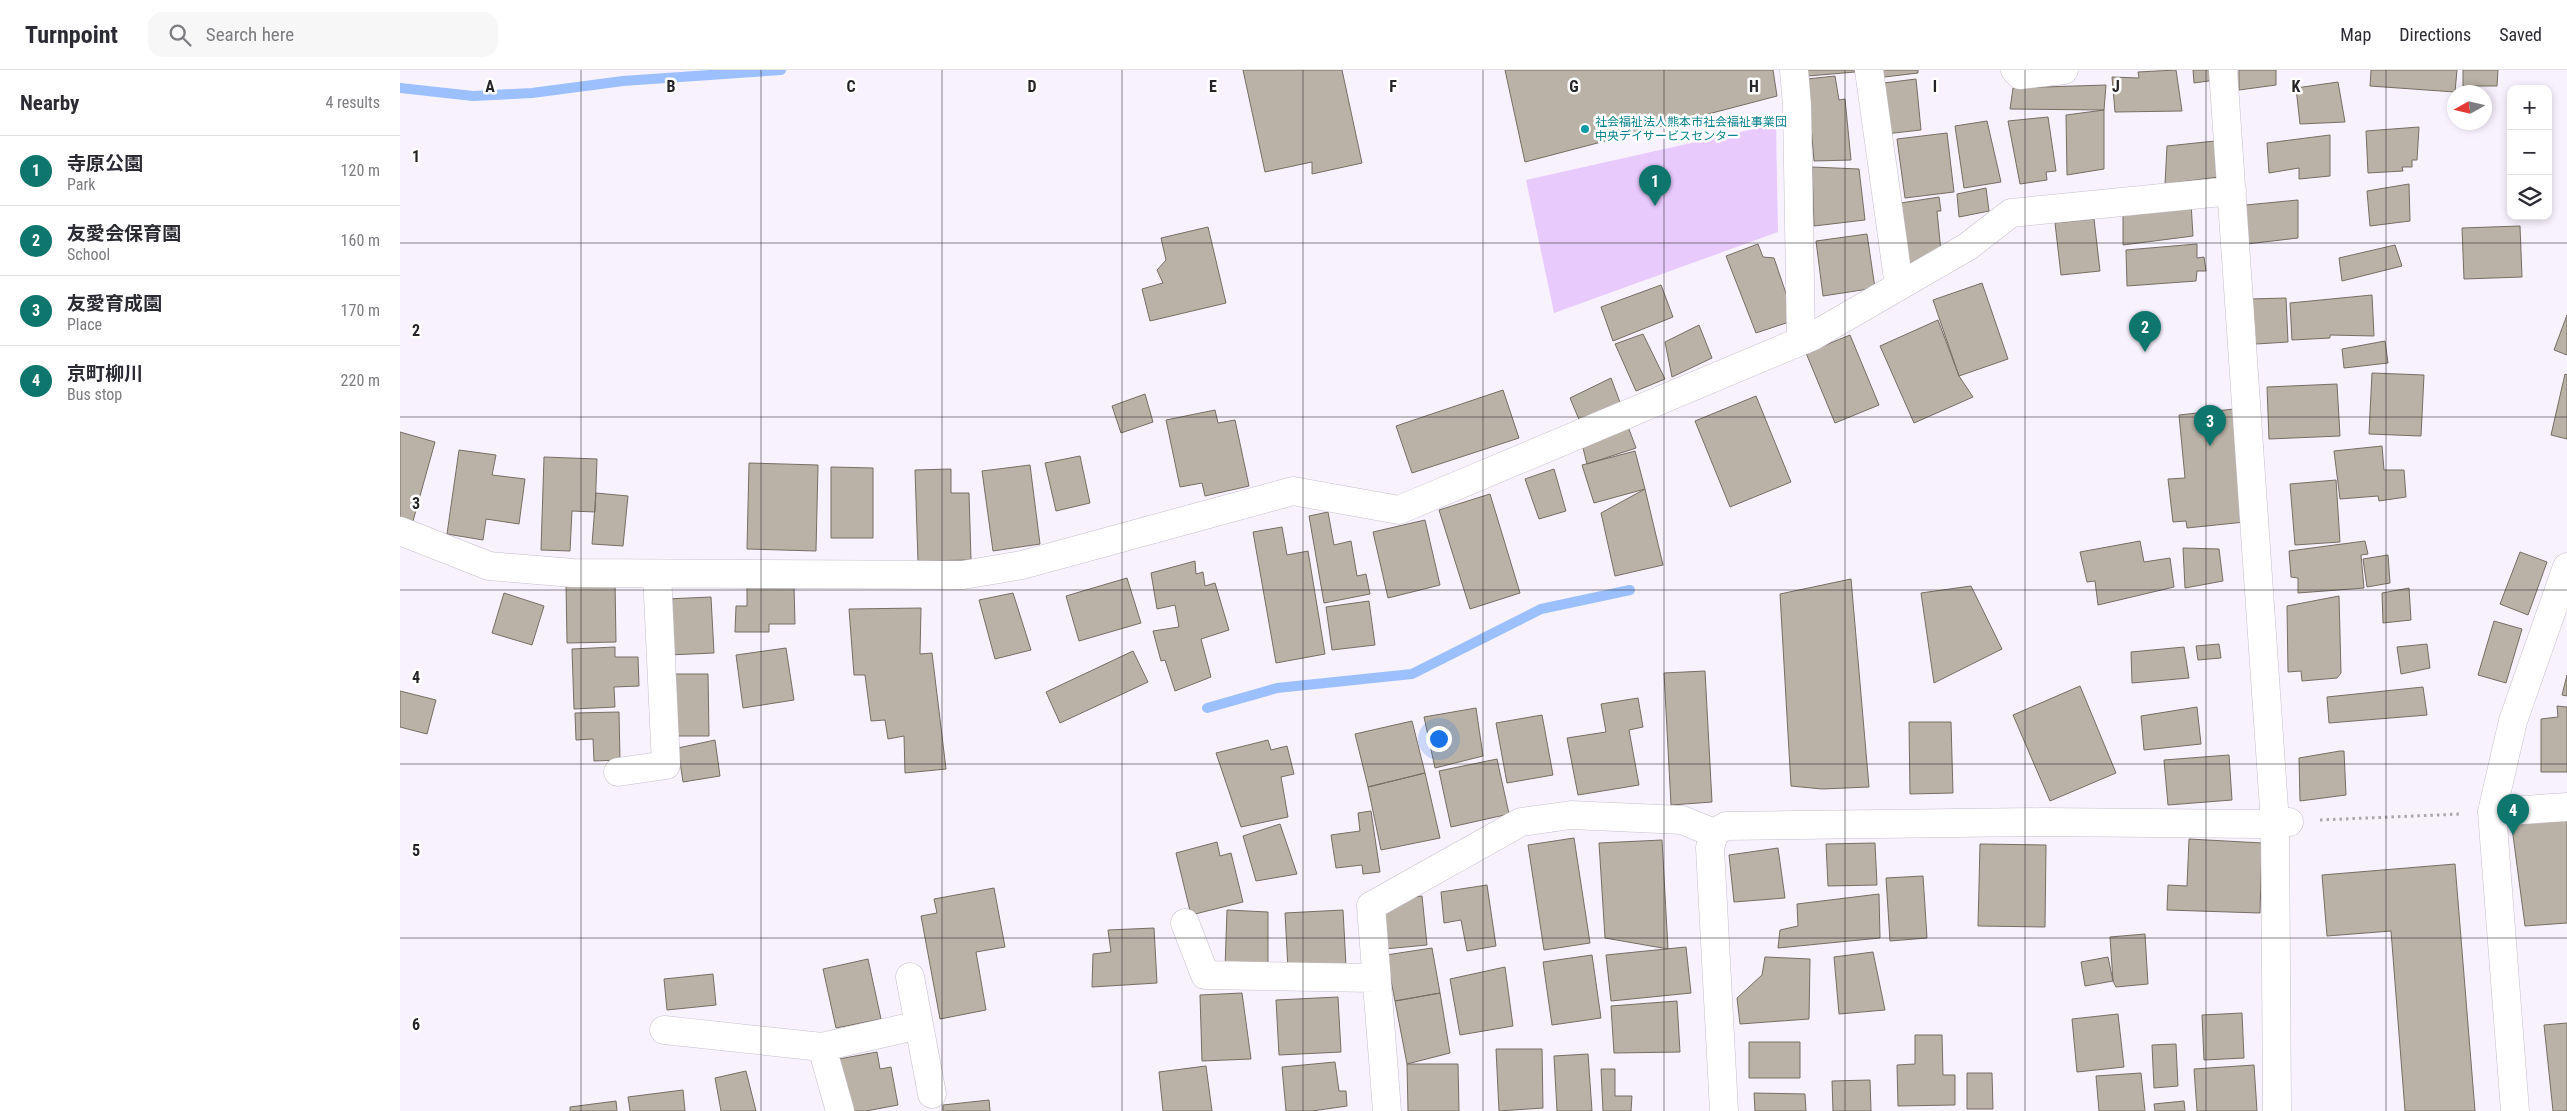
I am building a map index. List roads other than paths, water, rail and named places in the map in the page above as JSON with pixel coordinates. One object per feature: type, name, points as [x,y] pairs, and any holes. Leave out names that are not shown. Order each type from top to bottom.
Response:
[{"type":"street","points":[[1794,70],[1797,106],[1801,341]]},
{"type":"street","points":[[1869,70],[1900,286]]},
{"type":"street","points":[[2015,70],[2020,75],[2064,70]]},
{"type":"street","points":[[2224,70],[2282,822],[2278,1111]]},
{"type":"street","points":[[400,530],[489,566],[573,573],[963,575],[1022,566],[1293,491],[1399,510],[1801,341],[1967,247],[2011,213],[2232,191]]},
{"type":"street","points":[[2515,1111],[2492,812],[2513,721],[2567,567]]},
{"type":"street","points":[[618,772],[666,765],[657,574]]},
{"type":"street","points":[[2492,812],[2567,807]]},
{"type":"street","points":[[1387,1111],[1375,978],[1371,906],[1521,822],[1571,815],[1682,820],[1714,833]]},
{"type":"street","points":[[1724,1111],[1710,848],[1714,833],[1726,826],[2043,822],[2282,822]]},
{"type":"street","points":[[1185,923],[1205,975],[1375,978]]},
{"type":"street","points":[[910,976],[932,1094]]},
{"type":"street","points":[[664,1030],[822,1047],[919,1025]]},
{"type":"street","points":[[822,1047],[840,1111]]},
{"type":"waterway","points":[[400,88],[473,96],[532,93],[623,81],[781,70]]},
{"type":"waterway","points":[[1207,708],[1277,688],[1412,674],[1541,609],[1630,590]]},
{"type":"place","name":"社会福祉法人熊本市社会福祉事業団 中央デイサービスセンター","points":[[1585,129]]},
{"type":"place","name":"寺原公園","points":[[1655,206]]},
{"type":"place","name":"友愛会保育園","points":[[2145,352]]},
{"type":"place","name":"友愛育成園","points":[[2210,446]]},
{"type":"place","name":"京町柳川","points":[[2513,835]]}]
